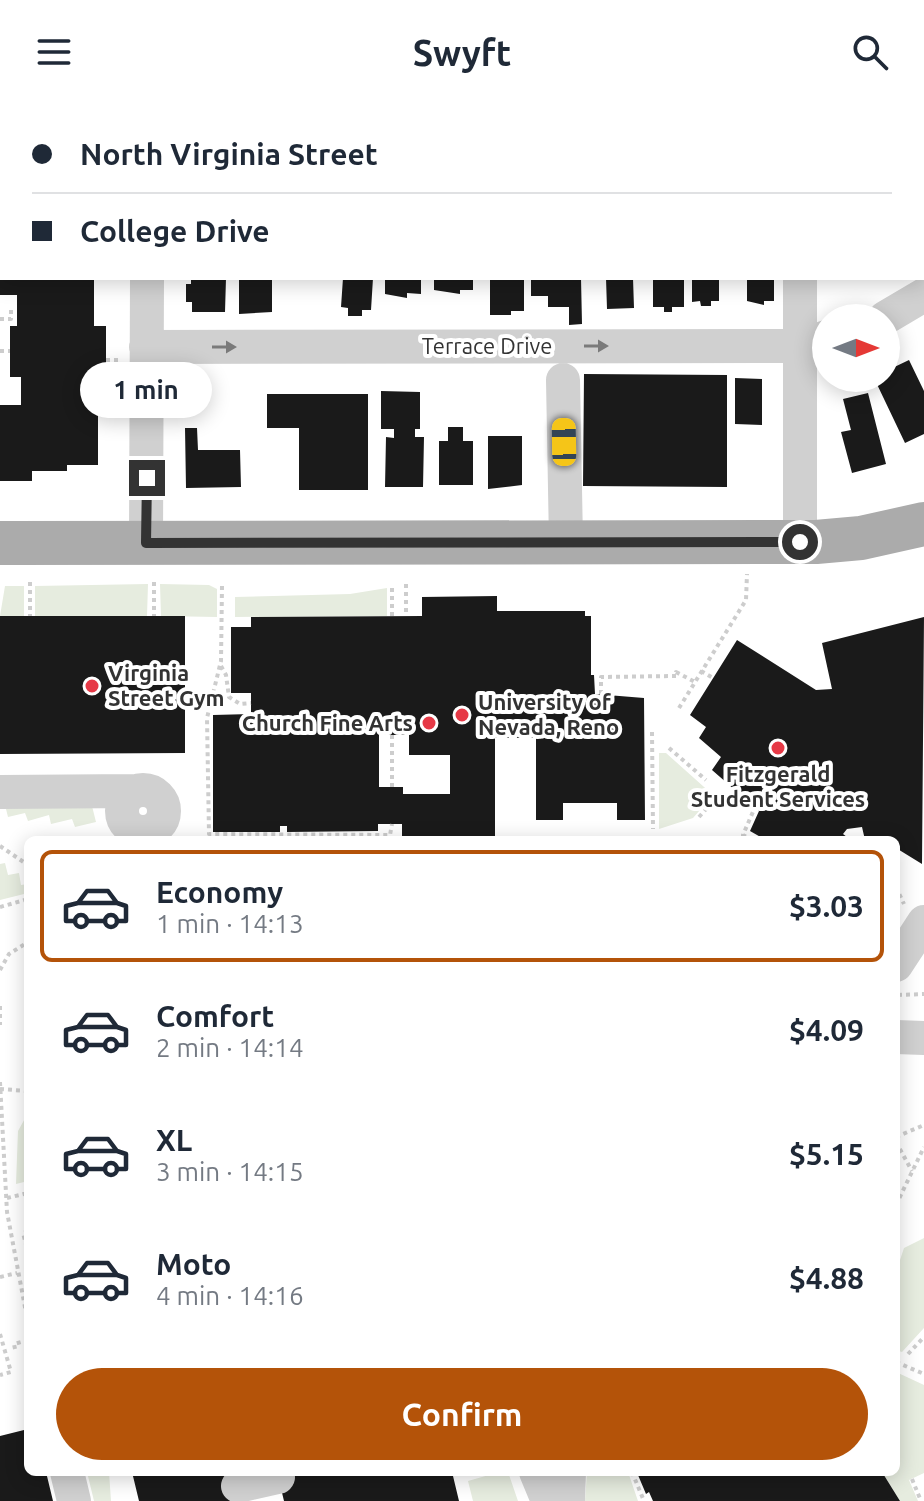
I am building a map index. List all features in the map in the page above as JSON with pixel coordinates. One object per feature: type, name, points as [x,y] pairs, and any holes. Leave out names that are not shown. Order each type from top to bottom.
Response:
[{"type":"main road","points":[[0,543],[150,562],[566,542],[800,542],[861,538],[924,524]]},
{"type":"street","points":[[147,280],[150,562]]},
{"type":"street","points":[[800,280],[812,336]]},
{"type":"street","points":[[900,309],[924,295]]},
{"type":"street","name":"Terrace Drive","points":[[146,347],[812,341]]},
{"type":"street","points":[[800,542],[812,356]]},
{"type":"street","points":[[563,380],[566,542]]},
{"type":"street","points":[[0,792],[93,794],[138,820]]},
{"type":"street","points":[[900,959],[924,922]]},
{"type":"street","points":[[900,1037],[924,1038]]},
{"type":"street","points":[[68,1476],[74,1501]]},
{"type":"street","points":[[538,1476],[548,1501]]},
{"type":"street","points":[[568,1501],[569,1476]]},
{"type":"street","points":[[238,1486],[278,1477]]},
{"type":"path","points":[[0,319],[11,319],[11,306]]},
{"type":"path","points":[[0,351],[10,351]]},
{"type":"path","points":[[150,562],[154,616]]},
{"type":"path","points":[[679,708],[746,600],[747,574]]},
{"type":"path","points":[[30,582],[30,616]]},
{"type":"path","points":[[406,584],[406,616]]},
{"type":"path","points":[[392,585],[392,616]]},
{"type":"path","points":[[222,586],[221,666],[207,718],[209,834],[390,835],[392,824]]},
{"type":"path","points":[[221,666],[226,675],[229,697],[240,704],[251,703]]},
{"type":"path","points":[[701,671],[713,678]]},
{"type":"path","points":[[601,694],[601,677],[676,676],[676,672],[695,682]]},
{"type":"path","points":[[652,732],[653,829]]},
{"type":"path","points":[[392,735],[392,787]]},
{"type":"path","points":[[669,748],[706,780]]},
{"type":"path","points":[[699,817],[716,798]]},
{"type":"path","points":[[745,836],[755,807]]},
{"type":"path","points":[[0,846],[24,862]]},
{"type":"path","points":[[0,907],[24,900]]},
{"type":"path","points":[[0,970],[9,954],[24,945]]},
{"type":"path","points":[[0,1006],[0,1025]]},
{"type":"path","points":[[0,1082],[7,1198],[24,1305]]},
{"type":"path","points":[[0,1089],[24,1091]]},
{"type":"path","points":[[900,1137],[924,1125]]},
{"type":"path","points":[[900,1144],[912,1171]]},
{"type":"path","points":[[900,1196],[924,1147]]},
{"type":"path","points":[[7,1198],[24,1194]]},
{"type":"path","points":[[0,1277],[17,1273]]},
{"type":"path","points":[[0,1334],[11,1372],[0,1375]]},
{"type":"path","points":[[908,1354],[924,1337]]},
{"type":"path","points":[[15,1349],[14,1344],[24,1341]]},
{"type":"path","points":[[900,1364],[924,1374]]},
{"type":"path","points":[[634,1476],[644,1501]]},
{"type":"path","points":[[912,1479],[921,1501]]},
{"type":"shaded area","points":[[148,584],[147,616],[35,616],[35,586]]},
{"type":"shaded area","points":[[160,584],[209,585],[217,589],[217,617],[161,616]]},
{"type":"shaded area","points":[[5,586],[24,586],[24,616],[0,616]]},
{"type":"shaded area","points":[[387,588],[387,616],[235,617],[235,597],[350,594]]},
{"type":"shaded area","points":[[659,753],[666,753],[713,795],[693,818],[659,829]]},
{"type":"shaded area","points":[[5,805],[92,806],[96,822],[75,827],[72,819],[51,824],[49,815],[28,821],[25,813],[8,817]]},
{"type":"shaded area","points":[[5,863],[8,875],[19,873],[24,894],[0,900],[0,864]]},
{"type":"shaded area","points":[[24,1120],[24,1182],[16,1184],[18,1131]]},
{"type":"shaded area","points":[[924,1238],[924,1328],[902,1352],[900,1260],[904,1248]]},
{"type":"shaded area","points":[[900,1374],[924,1385],[924,1473],[909,1480],[918,1501],[900,1501],[884,1476],[900,1476]]},
{"type":"shaded area","points":[[88,1476],[109,1476],[111,1501],[94,1501]]},
{"type":"shaded area","points":[[486,1476],[509,1476],[518,1501],[473,1501],[468,1481]]},
{"type":"shaded area","points":[[587,1476],[629,1476],[638,1501],[585,1501]]},
{"type":"building","points":[[0,280],[94,280],[94,326],[106,326],[106,377],[98,377],[98,465],[67,465],[67,471],[32,471],[32,481],[0,481],[0,405],[21,405],[21,377],[10,377],[10,326],[17,326],[17,295],[0,295]]},
{"type":"building","points":[[191,280],[226,280],[225,312],[192,312],[192,302],[186,302],[186,284],[191,284]]},
{"type":"building","points":[[239,280],[272,280],[272,312],[239,314]]},
{"type":"building","points":[[343,280],[373,280],[371,310],[362,310],[362,316],[348,316],[348,308],[341,307]]},
{"type":"building","points":[[385,280],[421,280],[421,294],[407,293],[407,298],[385,294]]},
{"type":"building","points":[[434,280],[473,280],[473,290],[460,290],[460,294],[434,290]]},
{"type":"building","points":[[490,280],[524,280],[524,311],[511,311],[511,315],[490,315]]},
{"type":"building","points":[[531,280],[581,280],[582,324],[569,325],[569,307],[548,307],[548,296],[531,296]]},
{"type":"building","points":[[606,280],[633,280],[634,308],[607,309]]},
{"type":"building","points":[[653,280],[684,280],[684,307],[672,307],[672,312],[664,312],[664,307],[653,307]]},
{"type":"building","points":[[692,280],[719,280],[719,301],[711,301],[711,306],[701,306],[700,301],[692,302]]},
{"type":"building","points":[[747,280],[774,280],[774,301],[764,301],[764,305],[747,301]]},
{"type":"building","points":[[909,360],[924,391],[924,434],[905,443],[881,392],[900,392],[900,364]]},
{"type":"building","points":[[584,374],[727,375],[727,487],[583,486]]},
{"type":"building","points":[[735,378],[762,379],[762,425],[735,424]]},
{"type":"building","points":[[381,391],[420,392],[420,429],[415,429],[415,437],[424,437],[423,487],[385,487],[386,437],[394,438],[394,429],[381,429]]},
{"type":"building","points":[[868,393],[886,464],[852,473],[841,432],[851,430],[843,399]]},
{"type":"building","points":[[267,394],[368,394],[368,490],[299,490],[299,428],[267,428]]},
{"type":"building","points":[[448,427],[463,427],[463,441],[473,441],[473,485],[439,485],[439,441],[448,441]]},
{"type":"building","points":[[185,428],[197,428],[198,450],[240,450],[241,487],[186,488]]},
{"type":"building","points":[[488,436],[522,436],[522,485],[488,489]]},
{"type":"building","name":"Church Fine Arts","points":[[497,596],[497,611],[585,611],[585,616],[591,616],[591,675],[594,675],[595,694],[644,698],[645,820],[617,820],[617,803],[563,803],[563,820],[536,820],[536,738],[495,738],[495,836],[402,836],[402,824],[378,824],[378,831],[287,832],[287,826],[280,826],[280,832],[213,832],[213,715],[251,714],[251,693],[231,693],[231,627],[251,627],[251,617],[422,616],[422,597]],"holes":[[[379,735],[409,735],[409,755],[450,755],[450,794],[403,794],[403,787],[379,787]]]},
{"type":"building","name":"Virginia Street Gym","points":[[0,616],[185,616],[185,753],[0,754]]},
{"type":"building","points":[[924,617],[922,864],[900,850],[900,836],[864,836],[862,827],[847,829],[843,834],[846,836],[759,836],[750,831],[759,811],[712,770],[721,757],[699,738],[706,727],[690,715],[737,640],[816,690],[832,689],[822,643]]},
{"type":"building","points":[[24,1430],[24,1476],[47,1476],[53,1501],[0,1501],[0,1436]]},
{"type":"building","points":[[133,1476],[236,1476],[242,1501],[139,1501]]},
{"type":"building","points":[[278,1476],[453,1476],[459,1501],[284,1501]]},
{"type":"building","points":[[638,1476],[884,1476],[900,1501],[653,1501],[649,1492],[646,1494]]},
{"type":"place","name":"Virginia Street Gym","points":[[92,686]]},
{"type":"place","name":"University of Nevada, Reno","points":[[462,715]]},
{"type":"place","name":"Church Fine Arts","points":[[429,723]]},
{"type":"place","name":"Fitzgerald Student Services","points":[[778,748]]},
{"type":"route","points":[[147,478],[146,543],[800,542]]}]
